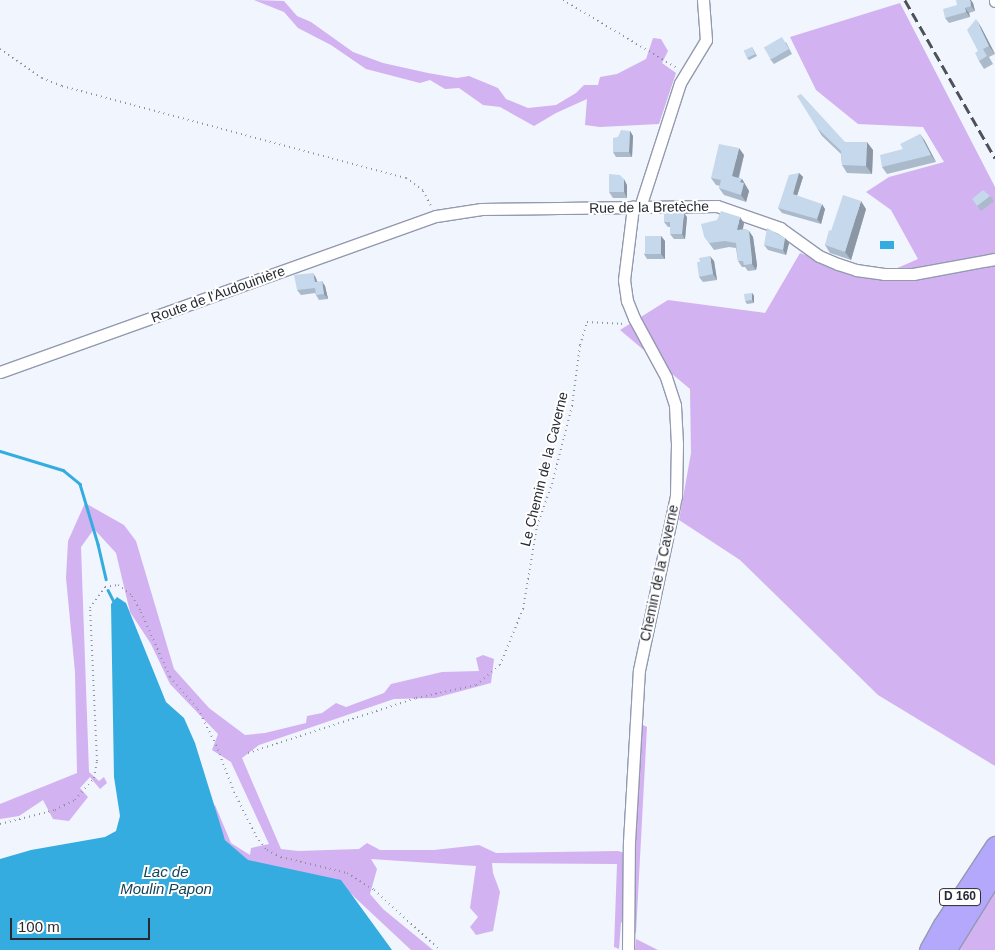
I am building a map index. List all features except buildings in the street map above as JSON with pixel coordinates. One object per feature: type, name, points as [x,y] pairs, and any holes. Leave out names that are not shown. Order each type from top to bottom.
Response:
[{"type":"highway","name":"D 160","points":[[929,950],[957,902],[995,846]]},
{"type":"highway","name":"D 160","points":[[946,950],[995,871]]},
{"type":"street","name":"Chemin de la Caverne","points":[[628,950],[629,842],[639,670],[676,496],[677,444],[674,405],[666,377],[634,318],[627,301],[624,280],[637,207],[680,83],[706,40],[703,0]]},
{"type":"street","name":"Rue de la Bretèche","points":[[436,216],[481,209],[716,206],[780,228],[819,256],[856,270],[884,274],[913,274],[995,259]]},
{"type":"street","name":"Route de l'Audouinière","points":[[0,372],[436,216]]},
{"type":"path","points":[[563,0],[685,73]]},
{"type":"path","points":[[0,48],[42,78],[62,86],[406,178],[423,191],[436,216]]},
{"type":"path","name":"Le Chemin de la Caverne","points":[[248,753],[416,698],[476,685],[500,665],[523,609],[537,526],[552,484],[572,406],[580,345],[587,322],[621,324],[634,318]]},
{"type":"path","points":[[0,824],[55,810],[74,800],[94,778],[98,761],[90,608],[104,587],[118,585],[132,596],[170,677],[198,709],[216,745],[234,792],[256,836],[267,850],[281,857],[347,873],[374,890],[440,950]]},
{"type":"shaded area","points":[[254,0],[284,1],[297,16],[311,22],[353,52],[383,63],[428,73],[457,78],[469,76],[498,88],[506,99],[528,108],[556,105],[576,93],[584,85],[598,85],[600,77],[617,74],[646,59],[653,38],[661,39],[668,51],[662,63],[676,73],[659,124],[600,127],[585,125],[587,99],[556,113],[534,126],[500,107],[483,105],[459,88],[445,89],[430,80],[420,83],[366,69],[331,45],[298,28],[284,12]]},
{"type":"shaded area","points":[[900,3],[995,187],[995,766],[878,695],[740,560],[679,520],[691,453],[690,389],[620,330],[668,300],[765,313],[800,253],[872,279],[918,259],[891,210],[866,192],[889,177],[944,162],[923,127],[858,124],[816,90],[790,37]]},
{"type":"shaded area","points":[[85,503],[124,525],[136,541],[174,669],[209,708],[245,735],[265,733],[306,723],[307,716],[322,713],[336,703],[346,707],[384,693],[391,684],[442,672],[479,671],[476,658],[483,655],[494,659],[491,683],[435,698],[394,699],[259,745],[242,758],[281,849],[298,851],[359,849],[367,843],[380,850],[434,850],[479,845],[496,853],[618,851],[635,856],[639,723],[647,727],[636,933],[621,922],[619,949],[614,947],[617,864],[492,863],[493,873],[500,892],[493,931],[476,935],[470,927],[478,917],[470,908],[476,866],[371,859],[377,869],[370,894],[383,909],[433,950],[411,950],[348,891],[263,874],[225,840],[211,810],[215,805],[231,843],[250,855],[251,848],[269,844],[231,762],[212,750],[218,734],[170,684],[151,644],[130,612],[116,553],[94,529],[81,547],[89,772],[99,781],[104,777],[107,783],[100,789],[90,777],[80,788],[88,797],[69,821],[53,819],[43,800],[19,816],[0,819],[0,804],[77,773],[75,672],[66,578],[68,541]]},
{"type":"shaded area","points":[[994,886],[995,950],[957,950]]},
{"type":"shaded area","points":[[636,939],[658,950],[635,950]]},
{"type":"water","points":[[880,241],[894,241],[894,249],[880,249]]},
{"type":"water","name":"Lac de Moulin Papon","points":[[117,597],[126,603],[166,702],[184,718],[195,743],[225,840],[248,860],[341,880],[392,950],[0,950],[0,859],[31,850],[105,837],[116,831],[120,816],[114,777],[111,604]]},
{"type":"waterway","points":[[0,451],[63,470],[80,484],[98,544],[106,579]]},
{"type":"waterway","points":[[108,590],[114,602]]},
{"type":"railway","points":[[905,0],[995,158]]}]
